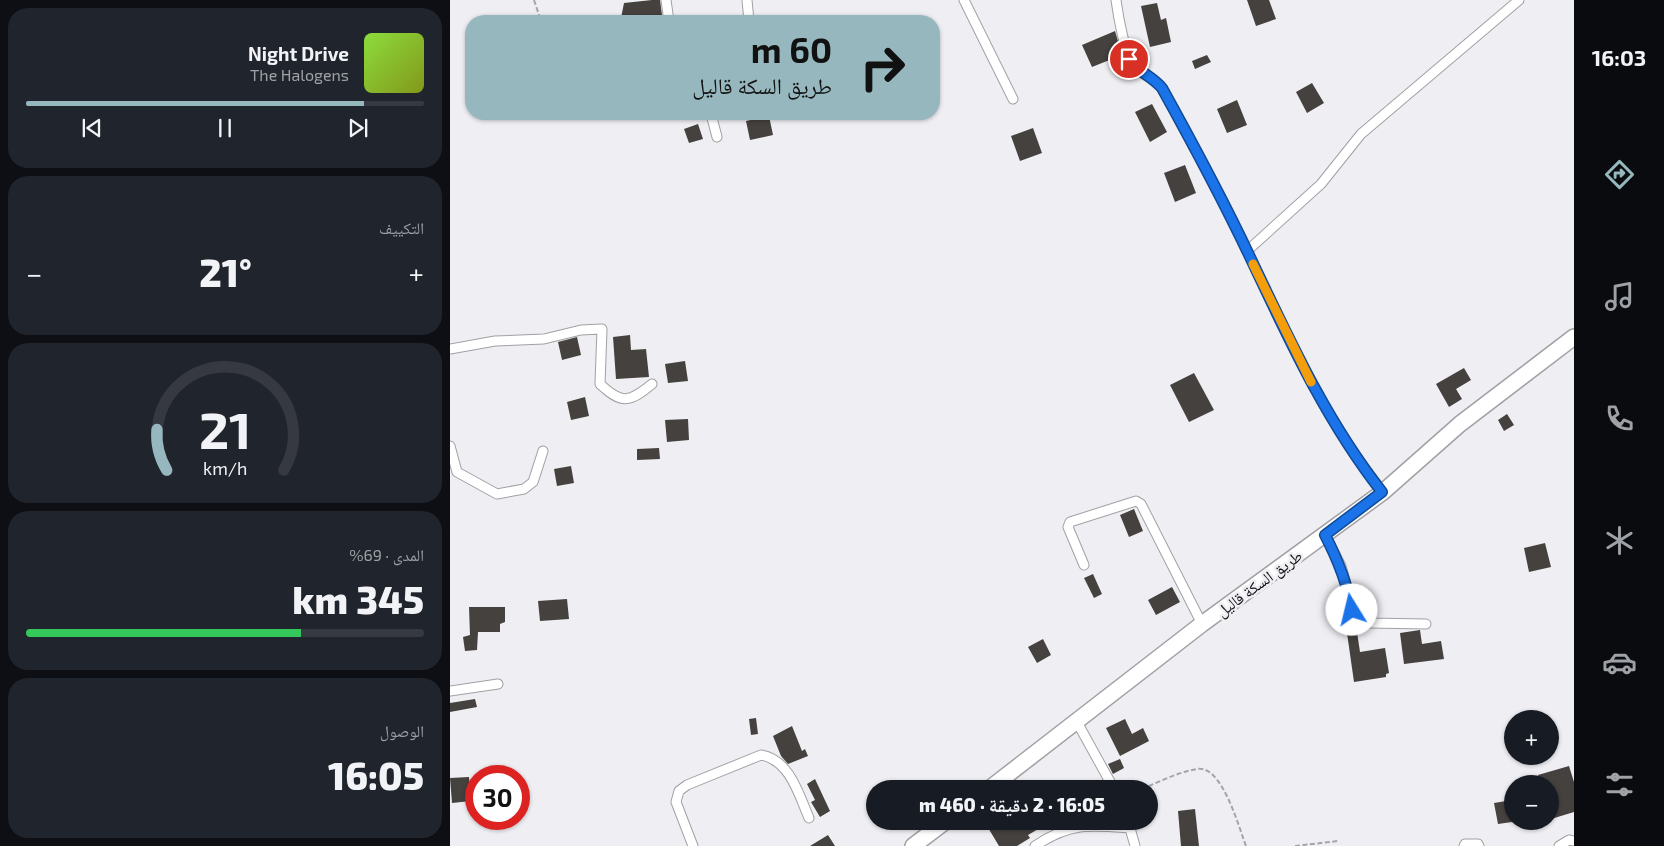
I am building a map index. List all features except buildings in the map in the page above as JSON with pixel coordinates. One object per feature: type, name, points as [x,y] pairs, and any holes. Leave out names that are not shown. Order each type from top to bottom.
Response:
[{"type":"main road","name":"طريق السكة قاليل","points":[[1001,780],[1202,624],[1382,492],[1460,424],[1574,337]]},
{"type":"main road","points":[[913,846],[934,830]]},
{"type":"street","points":[[666,0],[668,15]]},
{"type":"street","points":[[746,0],[748,15]]},
{"type":"street","points":[[964,0],[1014,99]]},
{"type":"street","points":[[1116,0],[1129,59],[1139,70],[1156,80],[1162,88],[1216,186],[1272,306],[1312,384],[1339,431],[1382,492]]},
{"type":"street","points":[[1247,251],[1321,184],[1361,134],[1519,0]]},
{"type":"street","points":[[713,120],[717,137]]},
{"type":"street","points":[[450,349],[495,341],[544,339],[581,330],[602,329],[600,384],[611,395],[624,400],[637,396],[652,384]]},
{"type":"street","points":[[450,446],[457,472],[497,494],[524,489],[533,482],[542,451]]},
{"type":"street","points":[[1084,565],[1068,527],[1070,522],[1136,501],[1141,504],[1202,624]]},
{"type":"street","points":[[1325,535],[1341,566],[1355,617],[1369,623],[1426,624]]},
{"type":"street","points":[[450,691],[498,684]]},
{"type":"street","points":[[1077,722],[1109,780]]},
{"type":"street","points":[[693,846],[676,802],[679,791],[687,785],[761,755],[770,757],[788,773],[809,818]]},
{"type":"street","points":[[1035,846],[1057,831],[1063,830]]},
{"type":"street","points":[[1131,830],[1135,846]]},
{"type":"street","points":[[1559,846],[1572,842]]},
{"type":"street","points":[[1464,846],[1465,844],[1478,844],[1479,846]]},
{"type":"path","points":[[534,0],[538,15]]},
{"type":"path","points":[[1158,783],[1198,768],[1210,772],[1221,784],[1246,846]]},
{"type":"path","points":[[1295,846],[1338,841]]},
{"type":"slow traffic","points":[[1253,264],[1311,382]]},
{"type":"route","points":[[1129,59],[1139,70],[1156,80],[1162,88],[1216,186],[1272,306],[1312,384],[1339,431],[1382,492],[1325,535],[1348,584],[1352,610]]}]
